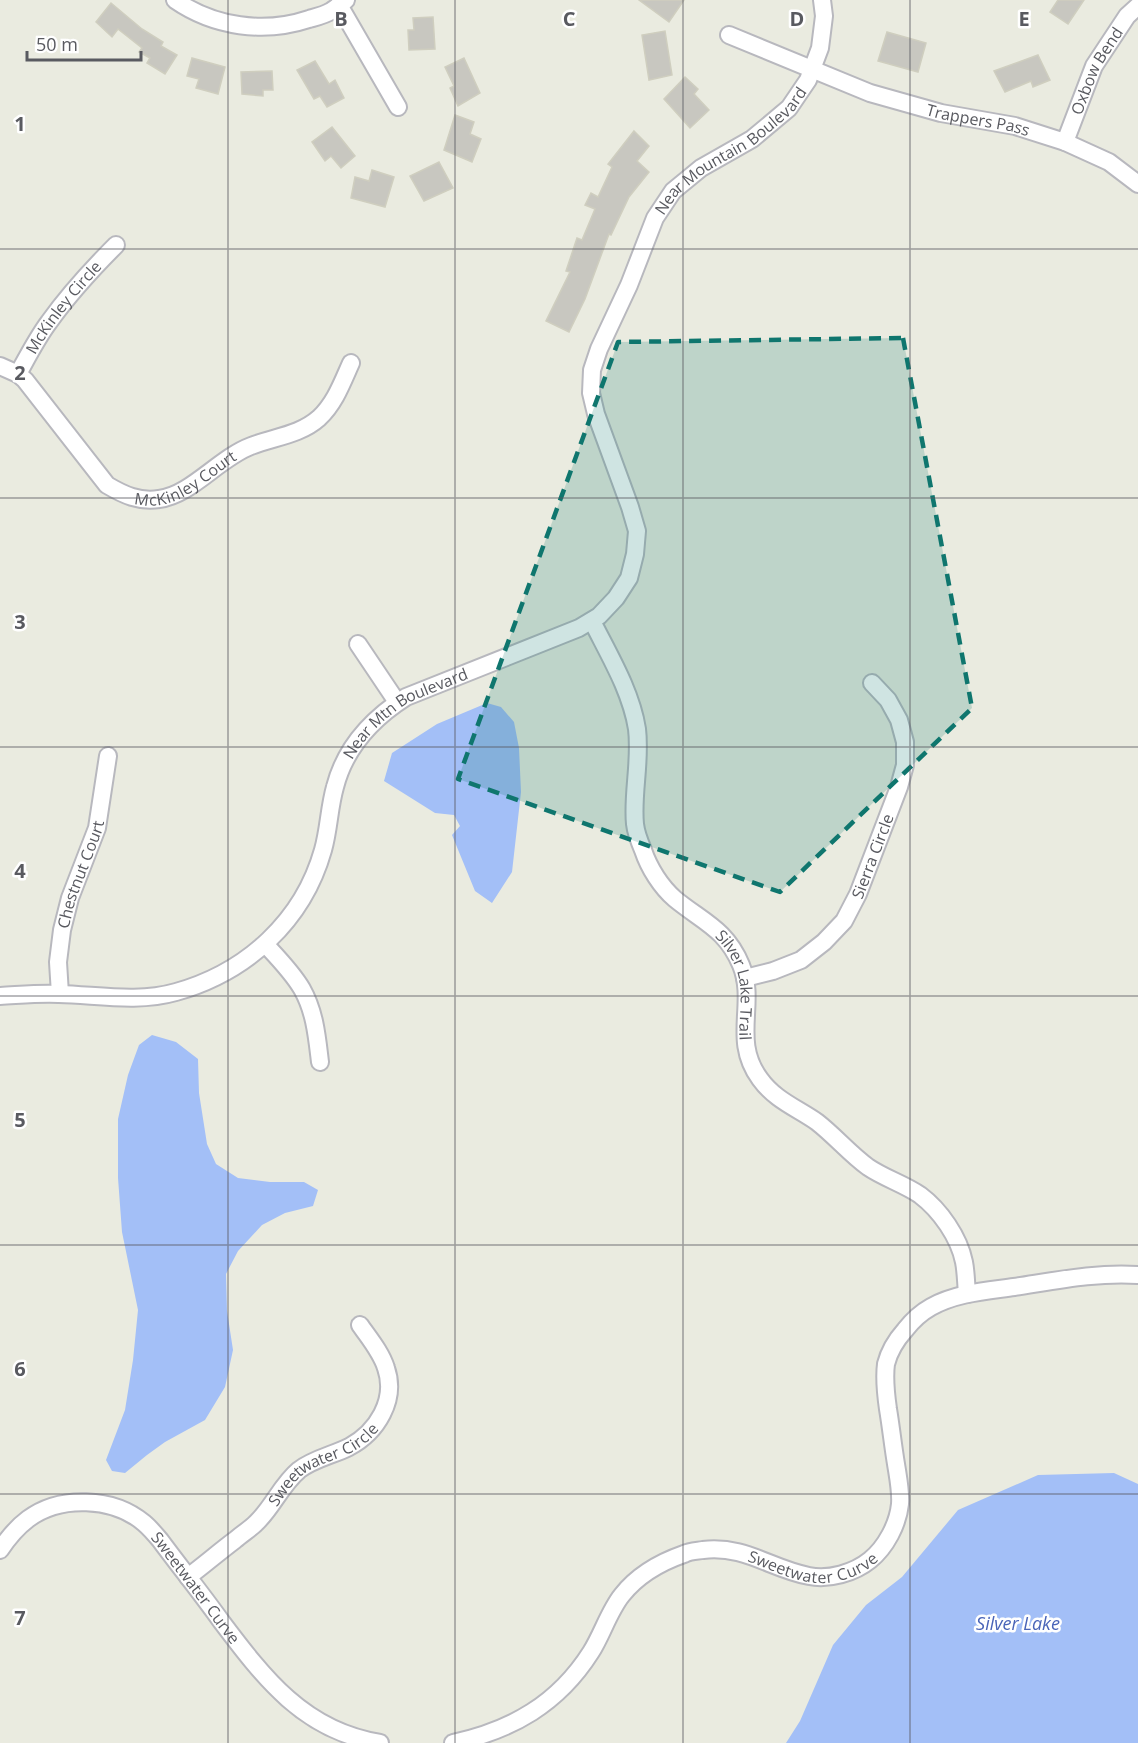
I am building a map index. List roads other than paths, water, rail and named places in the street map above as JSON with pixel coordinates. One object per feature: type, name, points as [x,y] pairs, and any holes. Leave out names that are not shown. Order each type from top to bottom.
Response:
[{"type":"street","points":[[175,0],[206,17],[247,27],[292,25],[329,13],[342,3],[398,107]]},
{"type":"street","name":"Near Mountain Boulevard","points":[[623,297],[655,218],[673,191],[701,168],[752,139],[789,108],[808,80],[820,48],[824,16],[822,0]]},
{"type":"street","name":"Oxbow Bend","points":[[1065,142],[1094,66],[1128,16],[1138,6]]},
{"type":"street","name":"Trappers Pass","points":[[729,35],[870,93],[941,113],[1015,126],[1065,142],[1109,162],[1138,184]]},
{"type":"street","name":"McKinley Circle","points":[[18,374],[47,324],[82,280],[116,244]]},
{"type":"street","name":"Near Mtn Boulevard","points":[[0,996],[60,994],[140,998],[175,992],[208,980],[240,964],[265,944],[292,915],[309,884],[323,850],[335,787],[346,760],[361,734],[381,714],[406,697],[579,628],[599,616],[616,598],[629,578],[635,554],[637,531],[596,414],[591,393],[592,370],[599,349],[623,297]]},
{"type":"street","name":"McKinley Court","points":[[0,366],[18,374],[38,394],[107,485],[124,495],[141,500],[151,500],[180,493],[221,462],[250,447],[300,430],[317,420],[331,406],[351,363]]},
{"type":"street","name":"Silver Lake Trail","points":[[592,621],[628,695],[637,728],[639,762],[635,824],[643,852],[655,876],[673,897],[715,927],[730,945],[741,966],[747,989],[744,1035],[748,1057],[759,1078],[773,1095],[817,1122],[869,1168],[921,1196],[942,1216],[955,1237],[964,1261],[967,1294]]},
{"type":"street","points":[[358,644],[397,702]]},
{"type":"street","name":"Sierra Circle","points":[[744,978],[773,971],[801,960],[824,942],[844,921],[858,894],[899,788],[905,765],[904,742],[899,720],[888,700],[872,683]]},
{"type":"street","name":"Chestnut Court","points":[[60,994],[58,962],[62,930],[70,898],[97,828],[108,756]]},
{"type":"street","points":[[265,944],[301,988],[311,1008],[320,1062]]},
{"type":"street","name":"Sweetwater Curve","points":[[453,1743],[476,1738],[512,1725],[543,1705],[570,1681],[591,1652],[621,1596],[640,1577],[686,1552],[713,1549],[738,1552],[810,1576],[831,1577],[852,1571],[870,1560],[885,1544],[895,1525],[900,1504],[885,1390],[886,1363],[897,1340],[911,1323],[931,1307],[967,1294],[1083,1277],[1138,1275]]},
{"type":"street","name":"Sweetwater Circle","points":[[188,1577],[256,1524],[272,1506],[284,1486],[300,1469],[348,1447],[378,1424],[389,1388],[387,1369],[379,1351],[360,1325]]},
{"type":"street","name":"Sweetwater Curve","points":[[0,1550],[11,1534],[28,1519],[50,1507],[75,1502],[99,1503],[122,1510],[144,1522],[160,1540],[249,1659],[280,1693],[302,1711],[333,1729],[380,1743]]},
{"type":"water","points":[[487,703],[501,707],[514,722],[519,748],[521,792],[512,872],[492,903],[475,891],[452,835],[460,826],[454,815],[435,813],[384,781],[392,753],[437,724]]},
{"type":"water","points":[[152,1035],[176,1042],[198,1059],[199,1093],[207,1144],[216,1164],[238,1178],[270,1182],[304,1182],[318,1190],[313,1206],[285,1213],[262,1225],[238,1251],[226,1274],[227,1311],[233,1350],[225,1387],[205,1420],[165,1442],[125,1473],[112,1471],[106,1460],[125,1410],[138,1310],[122,1232],[118,1178],[118,1119],[128,1075],[139,1045]]},
{"type":"water","name":"Silver Lake","points":[[1114,1473],[1138,1484],[1138,1743],[786,1743],[800,1721],[833,1645],[866,1605],[902,1577],[958,1510],[1038,1475]]}]
